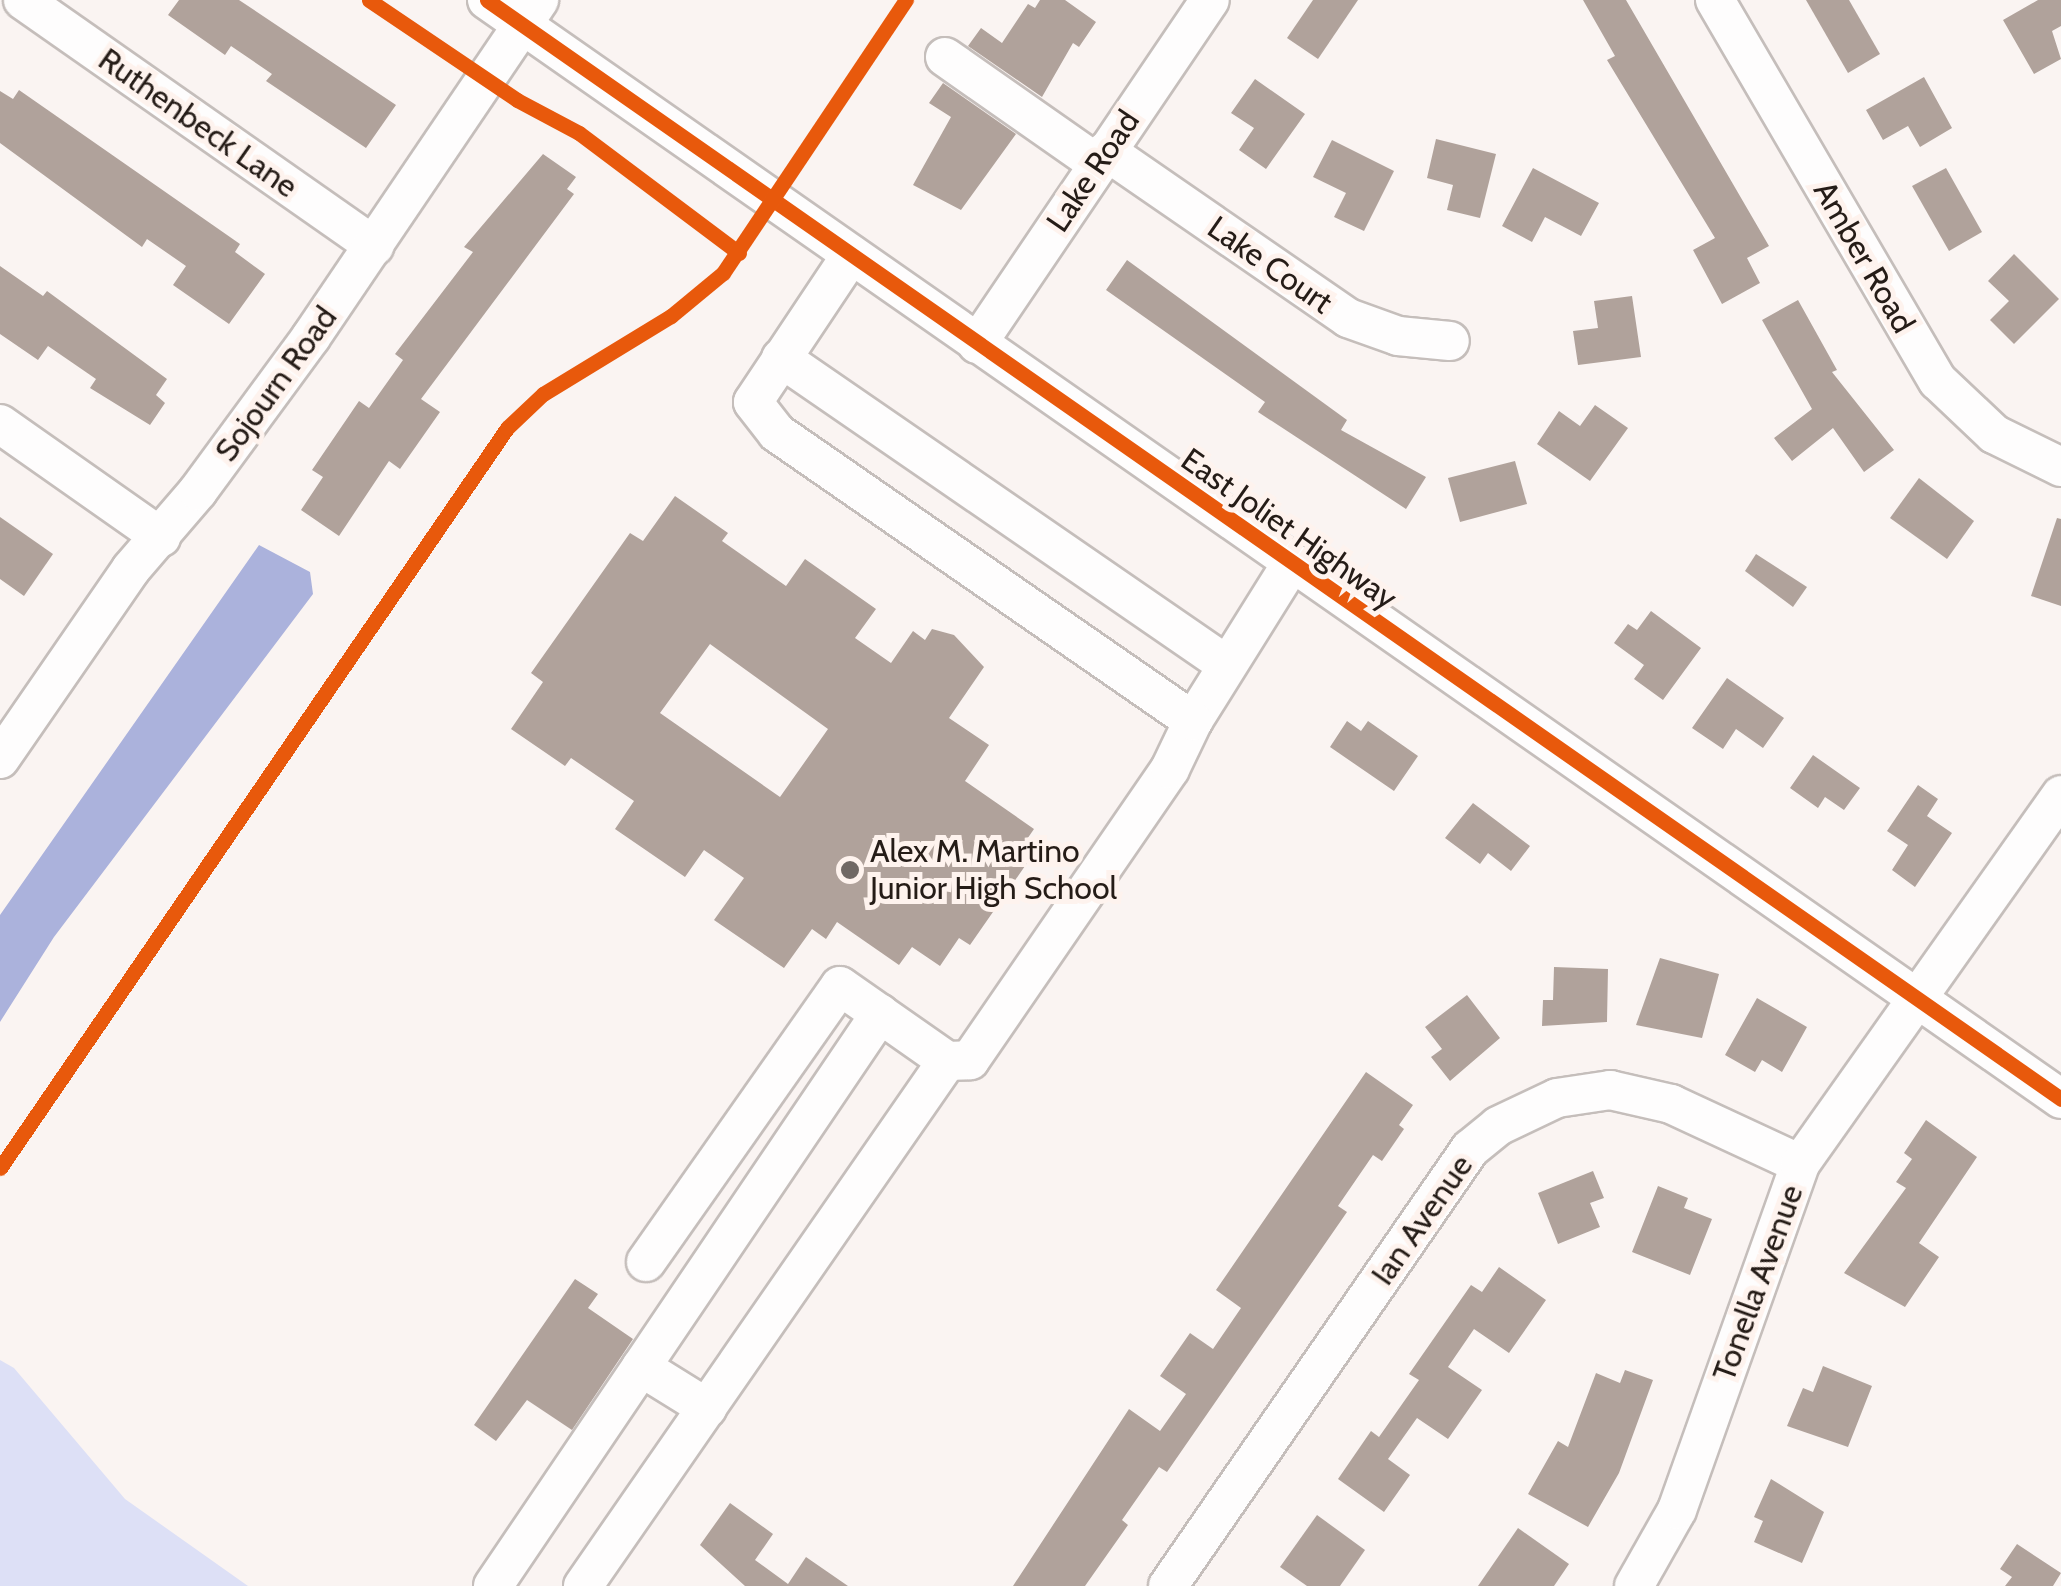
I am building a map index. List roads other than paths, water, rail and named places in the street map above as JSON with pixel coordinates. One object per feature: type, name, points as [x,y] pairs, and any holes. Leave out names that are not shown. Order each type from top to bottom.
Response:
[{"type":"street","name":"Ruthenbeck Lane","points":[[22,0],[374,246]]},
{"type":"street","name":"East Joliet Highway","points":[[488,0],[532,13],[851,255],[2061,1098]]},
{"type":"street","name":"Lake Road","points":[[977,344],[1210,0]]},
{"type":"street","name":"Amber Road","points":[[1715,0],[1938,381],[1994,434],[2061,468]]},
{"type":"street","name":"Sojourn Road","points":[[0,759],[131,569],[161,537],[374,246],[532,13]]},
{"type":"street","name":"Lake Court","points":[[945,56],[1348,318],[1398,336],[1450,341]]},
{"type":"street","points":[[851,255],[753,402],[778,433],[1193,721]]},
{"type":"street","points":[[780,358],[1224,663]]},
{"type":"street","points":[[0,424],[161,537]]},
{"type":"street","points":[[646,1262],[840,986],[947,1061],[970,1060],[1170,769],[1224,663],[1291,564]]},
{"type":"street","name":"Tonella Avenue","points":[[1634,1586],[1678,1510],[1800,1164],[1920,1002],[2061,795]]},
{"type":"street","points":[[492,1586],[880,1014]]},
{"type":"street","points":[[583,1586],[947,1061]]},
{"type":"street","name":"Ian Avenue","points":[[1168,1586],[1470,1149],[1498,1126],[1556,1098],[1610,1090],[1671,1104],[1800,1164]]},
{"type":"street","points":[[641,1367],[706,1408]]},
{"type":"water","points":[[259,545],[310,572],[313,594],[54,937],[0,1022],[0,915]]},
{"type":"place","name":"Alex M. Martino Junior High School","points":[[850,870]]}]
